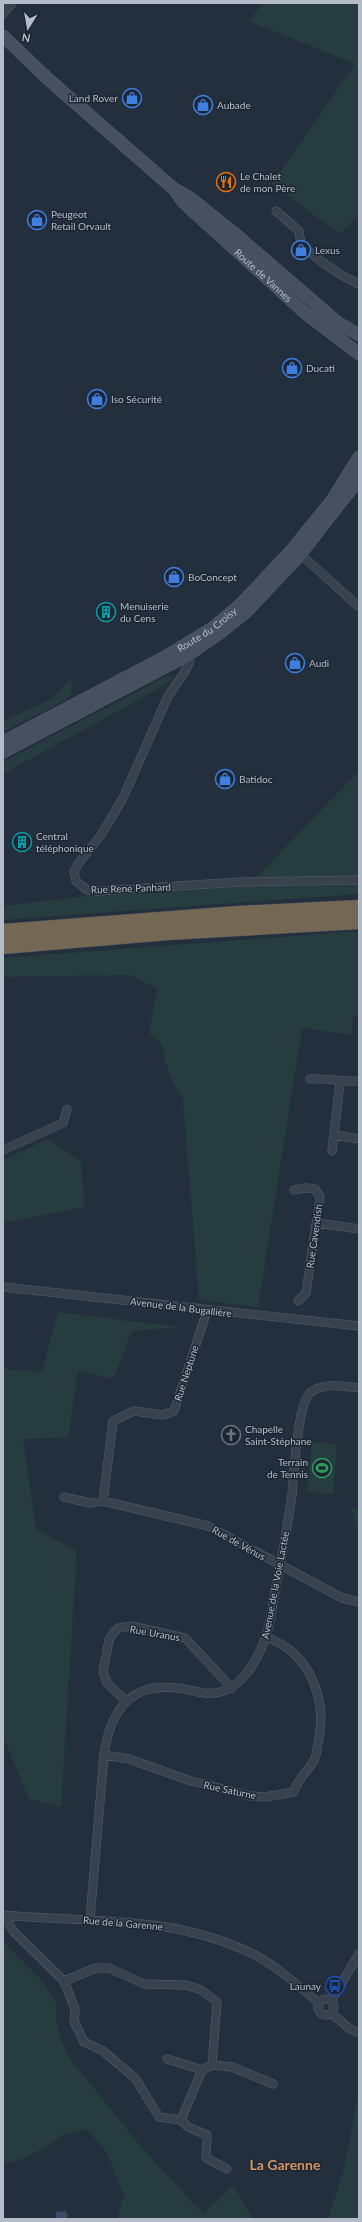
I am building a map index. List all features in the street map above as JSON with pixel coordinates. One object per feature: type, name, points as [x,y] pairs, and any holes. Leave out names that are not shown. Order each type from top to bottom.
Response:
[{"type":"highway","points":[[3,932],[223,915],[359,908]]},
{"type":"highway","points":[[3,946],[168,932],[359,921]]},
{"type":"main road","name":"Route de Vannes","points":[[3,36],[48,79],[174,189],[189,197],[337,322],[359,335]]},
{"type":"main road","name":"Route de Vannes","points":[[174,189],[184,203],[304,312],[359,354]]},
{"type":"main road","name":"Route du Croisy","points":[[297,551],[333,499],[359,457]]},
{"type":"main road","name":"Route du Croisy","points":[[3,752],[220,633],[246,612],[359,479]]},
{"type":"main road","name":"Route du Croisy","points":[[3,742],[186,651]]},
{"type":"street","points":[[3,14],[12,3]]},
{"type":"street","points":[[276,211],[299,231],[301,244],[325,266],[343,278],[359,284]]},
{"type":"street","points":[[297,551],[359,607]]},
{"type":"street","name":"Rue René Panhard","points":[[186,651],[190,661],[168,696],[123,798],[101,835],[78,864],[74,872],[76,882],[87,890],[98,891],[240,882],[359,880]]},
{"type":"street","points":[[310,1079],[319,1078],[340,1082],[359,1081]]},
{"type":"street","points":[[332,1151],[340,1082]]},
{"type":"street","points":[[3,1150],[63,1123],[67,1109]]},
{"type":"street","points":[[334,1135],[359,1139]]},
{"type":"street","name":"Rue Cavendish","points":[[294,1190],[306,1188],[315,1189],[320,1197],[306,1293],[298,1301]]},
{"type":"street","points":[[317,1223],[359,1230]]},
{"type":"street","name":"Avenue de la Bugallière","points":[[3,1287],[207,1311],[359,1326]]},
{"type":"street","name":"Rue Neptune","points":[[103,1501],[113,1421],[134,1411],[163,1415],[174,1411],[207,1311]]},
{"type":"street","name":"Avenue de la Voie Lactée","points":[[232,1688],[251,1667],[266,1636],[280,1566],[292,1493],[293,1463],[304,1404],[308,1395],[316,1389],[330,1385],[359,1388]]},
{"type":"street","name":"Rue de Vénus","points":[[64,1497],[90,1503],[103,1501],[208,1526],[342,1598],[359,1602]]},
{"type":"street","name":"Rue Uranus","points":[[126,1701],[107,1683],[103,1672],[113,1633],[120,1628],[132,1626],[185,1638],[232,1688]]},
{"type":"street","name":"Rue Saturne","points":[[104,1755],[129,1759],[190,1781],[251,1796],[265,1797],[294,1792],[298,1779],[315,1758],[321,1730],[320,1705],[315,1685],[304,1666],[290,1650],[266,1636]]},
{"type":"street","points":[[90,1920],[104,1755],[107,1733],[116,1714],[126,1701],[134,1695],[156,1688],[179,1688],[214,1694],[232,1688]]},
{"type":"street","points":[[4,1916],[13,1931],[64,1981],[75,2009],[74,2021],[84,2042],[103,2051],[136,2078],[159,2117],[181,2120],[188,2127],[207,2135],[206,2158],[227,2169]]},
{"type":"street","name":"Rue de la Garenne","points":[[4,1916],[147,1923],[172,1927],[224,1942],[254,1955],[279,1971],[319,2003],[318,2008],[322,2013],[330,2013],[350,2029],[359,2033]]},
{"type":"street","points":[[331,2000],[359,1954]]},
{"type":"street","points":[[64,1981],[96,1968],[110,1968],[144,1984],[186,1985],[201,1990],[217,2002],[212,2065]]},
{"type":"street","points":[[319,2003],[324,1999],[331,2000]]},
{"type":"street","points":[[330,2013],[334,2007],[331,2000]]},
{"type":"street","points":[[167,2059],[202,2070]]},
{"type":"street","points":[[181,2120],[202,2070],[212,2065],[232,2067],[273,2084]]},
{"type":"green space","points":[[263,3],[359,3],[359,214],[340,234],[272,184],[355,64],[249,21]]},
{"type":"green space","points":[[167,676],[172,676],[172,679],[163,686],[3,774],[3,762]]},
{"type":"green space","points":[[72,678],[71,694],[66,700],[3,732],[3,721],[51,699]]},
{"type":"green space","points":[[358,772],[359,894],[3,920],[3,906],[104,894],[248,886]]},
{"type":"green space","points":[[359,931],[359,1016],[353,1016],[352,1035],[302,1028],[258,1307],[199,1300],[183,1099],[169,1073],[162,1044],[149,1033],[157,988],[130,975],[3,977],[3,958]]},
{"type":"green space","points":[[48,1139],[81,1162],[85,1207],[3,1223],[3,1160]]},
{"type":"green space","points":[[58,1312],[179,1327],[132,1331],[113,1379],[78,1371],[68,1438],[23,1439],[36,1529],[77,1551],[61,1807],[29,1799],[3,1737],[3,1369],[42,1372]]},
{"type":"green space","name":"Terrain de Tennis","points":[[312,1442],[337,1444],[333,1494],[307,1492]]},
{"type":"green space","points":[[351,1508],[359,1510],[359,1533]]},
{"type":"green space","points":[[3,1942],[42,1981],[56,2003],[56,2019],[60,2038],[70,2059],[144,2150],[203,2214],[233,2185],[253,2219],[117,2219],[124,2195],[107,2153],[87,2129],[63,2135],[28,2157],[3,2164]]},
{"type":"green space","points":[[359,2089],[359,2219],[328,2219],[344,2169]]},
{"type":"water","points":[[66,2211],[68,2216],[66,2218],[56,2218],[56,2212]]},
{"type":"place","name":"Land Rover","points":[[132,98]]},
{"type":"place","name":"Aubade","points":[[203,105]]},
{"type":"place","name":"Le Chalet de mon Père","points":[[226,182]]},
{"type":"place","name":"Peugeot Retail Orvault","points":[[37,220]]},
{"type":"place","name":"Lexus","points":[[301,250]]},
{"type":"place","name":"Ducati","points":[[292,368]]},
{"type":"place","name":"Iso Sécurité","points":[[97,399]]},
{"type":"place","name":"BoConcept","points":[[174,577]]},
{"type":"place","name":"Menuiserie du Cens","points":[[106,612]]},
{"type":"place","name":"Audi","points":[[295,663]]},
{"type":"place","name":"Batidoc","points":[[225,779]]},
{"type":"place","name":"Central téléphonique","points":[[22,842]]},
{"type":"place","name":"Chapelle Saint-Stéphane","points":[[231,1435]]},
{"type":"place","name":"Terrain de Tennis","points":[[322,1468]]},
{"type":"place","name":"Launay","points":[[335,1986]]},
{"type":"district","name":"La Garenne","points":[[285,2164]]}]
